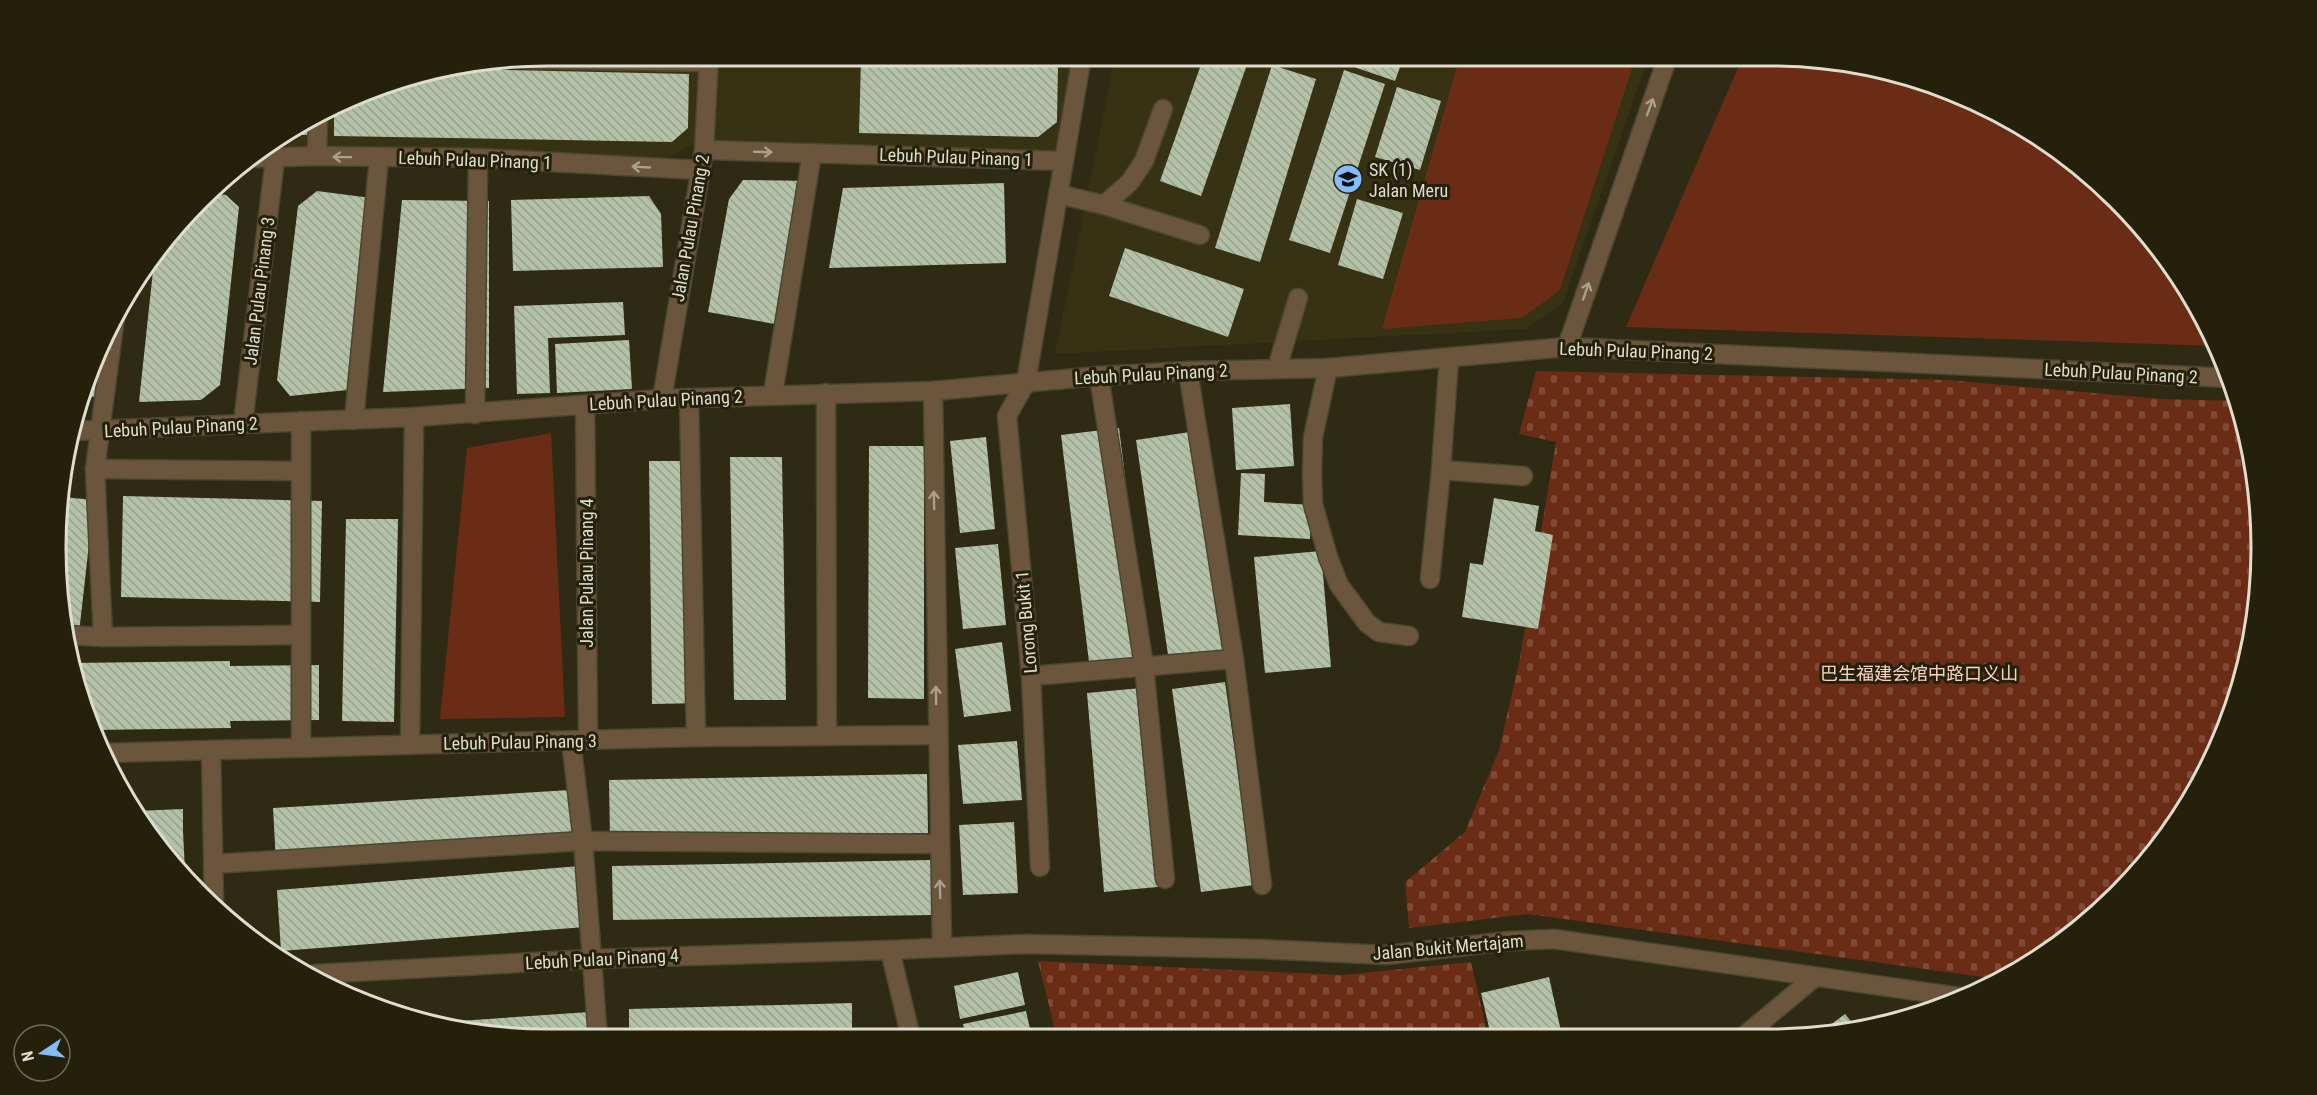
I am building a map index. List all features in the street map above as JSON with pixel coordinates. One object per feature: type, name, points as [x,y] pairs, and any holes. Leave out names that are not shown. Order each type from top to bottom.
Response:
[{"type":"street","name":"Jalan Pulau Pinang 2","points":[[662,399],[704,150],[709,66]]},
{"type":"street","name":"Lorong Bukit 1","points":[[1040,867],[1031,676],[1007,416],[1026,382],[1080,66]]},
{"type":"street","points":[[1567,347],[1665,66]]},
{"type":"street","points":[[1104,205],[1130,182],[1144,161],[1162,109]]},
{"type":"street","points":[[317,156],[318,125]]},
{"type":"street","name":"Lebuh Pulau Pinang 1","points":[[704,150],[1064,161]]},
{"type":"street","points":[[773,394],[812,153]]},
{"type":"street","name":"Lebuh Pulau Pinang 1","points":[[264,159],[317,156],[478,158],[700,170]]},
{"type":"street","points":[[354,420],[379,158]]},
{"type":"street","points":[[475,414],[478,158]]},
{"type":"street","name":"Jalan Pulau Pinang 3","points":[[243,423],[275,159]]},
{"type":"street","points":[[1058,194],[1104,205],[1200,235]]},
{"type":"street","points":[[1277,368],[1298,297]]},
{"type":"street","points":[[103,637],[95,469],[111,345]]},
{"type":"street","name":"Lebuh Pulau Pinang 2","points":[[80,432],[475,414],[662,399],[933,391],[1099,376],[1188,371],[1328,368],[1567,347],[2219,378]]},
{"type":"street","points":[[1430,579],[1449,358]]},
{"type":"street","points":[[1328,368],[1313,437],[1312,473],[1313,504],[1328,557],[1339,585],[1367,622],[1379,632],[1409,636]]},
{"type":"street","points":[[1188,371],[1234,660],[1263,885]]},
{"type":"street","points":[[1099,376],[1144,666],[1165,879]]},
{"type":"street","points":[[933,391],[942,948]]},
{"type":"street","points":[[826,393],[827,735]]},
{"type":"street","points":[[689,398],[696,737]]},
{"type":"street","name":"Jalan Pulau Pinang 4","points":[[585,405],[579,741],[597,1029]]},
{"type":"street","points":[[410,745],[414,417]]},
{"type":"street","points":[[301,421],[301,748]]},
{"type":"street","points":[[95,469],[301,471]]},
{"type":"street","points":[[1441,470],[1523,476]]},
{"type":"street","points":[[74,635],[301,635]]},
{"type":"street","points":[[1031,676],[1234,660]]},
{"type":"street","name":"Lebuh Pulau Pinang 3","points":[[113,753],[696,737],[937,735]]},
{"type":"street","points":[[211,750],[214,894]]},
{"type":"street","points":[[213,864],[584,841],[939,844]]},
{"type":"street","name":"Jalan Bukit Mertajam","points":[[890,950],[1037,944],[1260,949],[1386,955],[1510,941],[1554,939],[1945,995]]},
{"type":"street","points":[[890,950],[909,1029]]},
{"type":"street","name":"Lebuh Pulau Pinang 4","points":[[325,973],[591,959],[890,950]]},
{"type":"street","points":[[1753,1029],[1815,978]]},
{"type":"shaded area","points":[[548,66],[1071,66],[1056,153],[693,144],[669,158],[281,146],[363,103],[423,82],[485,70]]},
{"type":"shaded area","name":"SK (1) Jalan Meru","points":[[1113,66],[1646,66],[1563,303],[1526,329],[1055,354]]},
{"type":"green space","points":[[1457,66],[1633,66],[1560,290],[1522,318],[1382,329]]},
{"type":"green space","points":[[1739,66],[1770,66],[1832,70],[1894,82],[1954,103],[2037,147],[2087,185],[2132,230],[2170,280],[2206,346],[1626,327]]},
{"type":"green space","name":"巴生福建会馆中路口义山","points":[[1536,371],[1948,380],[2162,399],[2228,401],[2235,423],[2247,485],[2250,516],[2250,579],[2242,641],[2235,672],[2214,732],[2170,815],[2132,865],[2087,910],[2063,929],[2037,948],[1985,977],[1528,914],[1409,928],[1405,882],[1465,832],[1499,750],[1519,663],[1556,442],[1519,434]]},
{"type":"green space","points":[[551,433],[565,717],[440,719],[467,448]]},
{"type":"green space","points":[[1038,961],[1342,975],[1471,962],[1486,1029],[1055,1029]]},
{"type":"building","points":[[861,66],[1058,66],[1057,122],[1038,137],[859,133]]},
{"type":"building","points":[[1200,66],[1246,66],[1201,196],[1160,181]]},
{"type":"building","points":[[1272,66],[1316,79],[1260,262],[1215,248]]},
{"type":"building","points":[[1354,66],[1400,66],[1395,81]]},
{"type":"building","points":[[489,70],[689,74],[688,128],[672,142],[334,136],[335,116],[393,92],[454,75]]},
{"type":"building","points":[[1344,70],[1385,84],[1330,253],[1289,240]]},
{"type":"building","points":[[1397,87],[1441,101],[1420,170],[1375,157]]},
{"type":"building","points":[[309,130],[309,135],[300,135]]},
{"type":"building","points":[[743,180],[816,181],[791,327],[708,312],[729,199]]},
{"type":"building","points":[[1004,183],[1006,263],[829,268],[843,188]]},
{"type":"building","points":[[317,191],[379,199],[357,389],[290,396],[277,380],[298,206]]},
{"type":"building","points":[[220,194],[226,195],[239,207],[220,385],[201,400],[139,402],[153,272],[185,230]]},
{"type":"building","points":[[649,196],[661,214],[663,267],[513,271],[511,200]]},
{"type":"building","points":[[1357,199],[1403,213],[1383,279],[1338,265]]},
{"type":"building","points":[[402,200],[489,201],[489,388],[383,392]]},
{"type":"building","points":[[1125,248],[1244,289],[1228,337],[1109,296]]},
{"type":"building","points":[[623,302],[625,335],[548,338],[550,393],[517,394],[514,306]]},
{"type":"building","points":[[629,340],[632,389],[557,393],[555,344]]},
{"type":"building","points":[[111,346],[106,398],[91,396]]},
{"type":"building","points":[[1290,404],[1294,466],[1236,470],[1232,408]]},
{"type":"building","points":[[1119,428],[1148,664],[1090,670],[1061,435]]},
{"type":"building","points":[[1190,432],[1224,660],[1170,668],[1136,440]]},
{"type":"building","points":[[986,437],[995,529],[960,533],[950,441]]},
{"type":"building","points":[[869,446],[924,446],[924,699],[868,698]]},
{"type":"building","points":[[730,457],[782,457],[786,700],[734,700]]},
{"type":"building","points":[[649,461],[700,461],[704,703],[652,704]]},
{"type":"building","points":[[1241,473],[1265,474],[1264,502],[1312,505],[1310,539],[1238,535]]},
{"type":"building","points":[[123,496],[322,501],[320,602],[121,597]]},
{"type":"building","points":[[69,498],[94,500],[79,633],[74,633],[67,579]]},
{"type":"building","points":[[1494,498],[1539,506],[1535,531],[1553,535],[1538,629],[1462,617],[1470,563],[1483,565]]},
{"type":"building","points":[[346,519],[398,519],[394,722],[342,721]]},
{"type":"building","points":[[998,544],[1006,625],[963,629],[955,548]]},
{"type":"building","points":[[1321,551],[1331,667],[1265,673],[1254,557]]},
{"type":"building","points":[[1002,642],[1011,711],[964,717],[955,649]]},
{"type":"building","points":[[230,661],[230,666],[319,665],[319,720],[230,721],[231,728],[102,730],[80,663]]},
{"type":"building","points":[[1225,682],[1254,885],[1201,892],[1172,689]]},
{"type":"building","points":[[1152,687],[1168,886],[1104,892],[1087,693]]},
{"type":"building","points":[[1017,741],[1022,800],[963,804],[958,745]]},
{"type":"building","points":[[927,774],[928,833],[610,838],[609,780]]},
{"type":"building","points":[[587,789],[590,843],[276,862],[273,808]]},
{"type":"building","points":[[183,809],[185,865],[166,841],[144,811]]},
{"type":"building","points":[[1014,822],[1018,893],[963,895],[959,825]]},
{"type":"building","points":[[931,860],[932,915],[613,920],[612,866]]},
{"type":"building","points":[[593,865],[598,926],[285,951],[281,948],[277,890]]},
{"type":"building","points":[[1018,972],[1025,1005],[960,1019],[954,986]]},
{"type":"building","points":[[1549,977],[1560,1029],[1489,1029],[1481,993]]},
{"type":"building","points":[[852,1003],[852,1029],[629,1029],[629,1009]]},
{"type":"building","points":[[604,1011],[605,1029],[516,1028],[460,1021]]},
{"type":"building","points":[[1026,1011],[1030,1029],[964,1029],[963,1024]]},
{"type":"building","points":[[1845,1014],[1851,1022],[1832,1025],[1830,1025]]},
{"type":"place","name":"SK (1) Jalan Meru","points":[[1348,179]]}]
